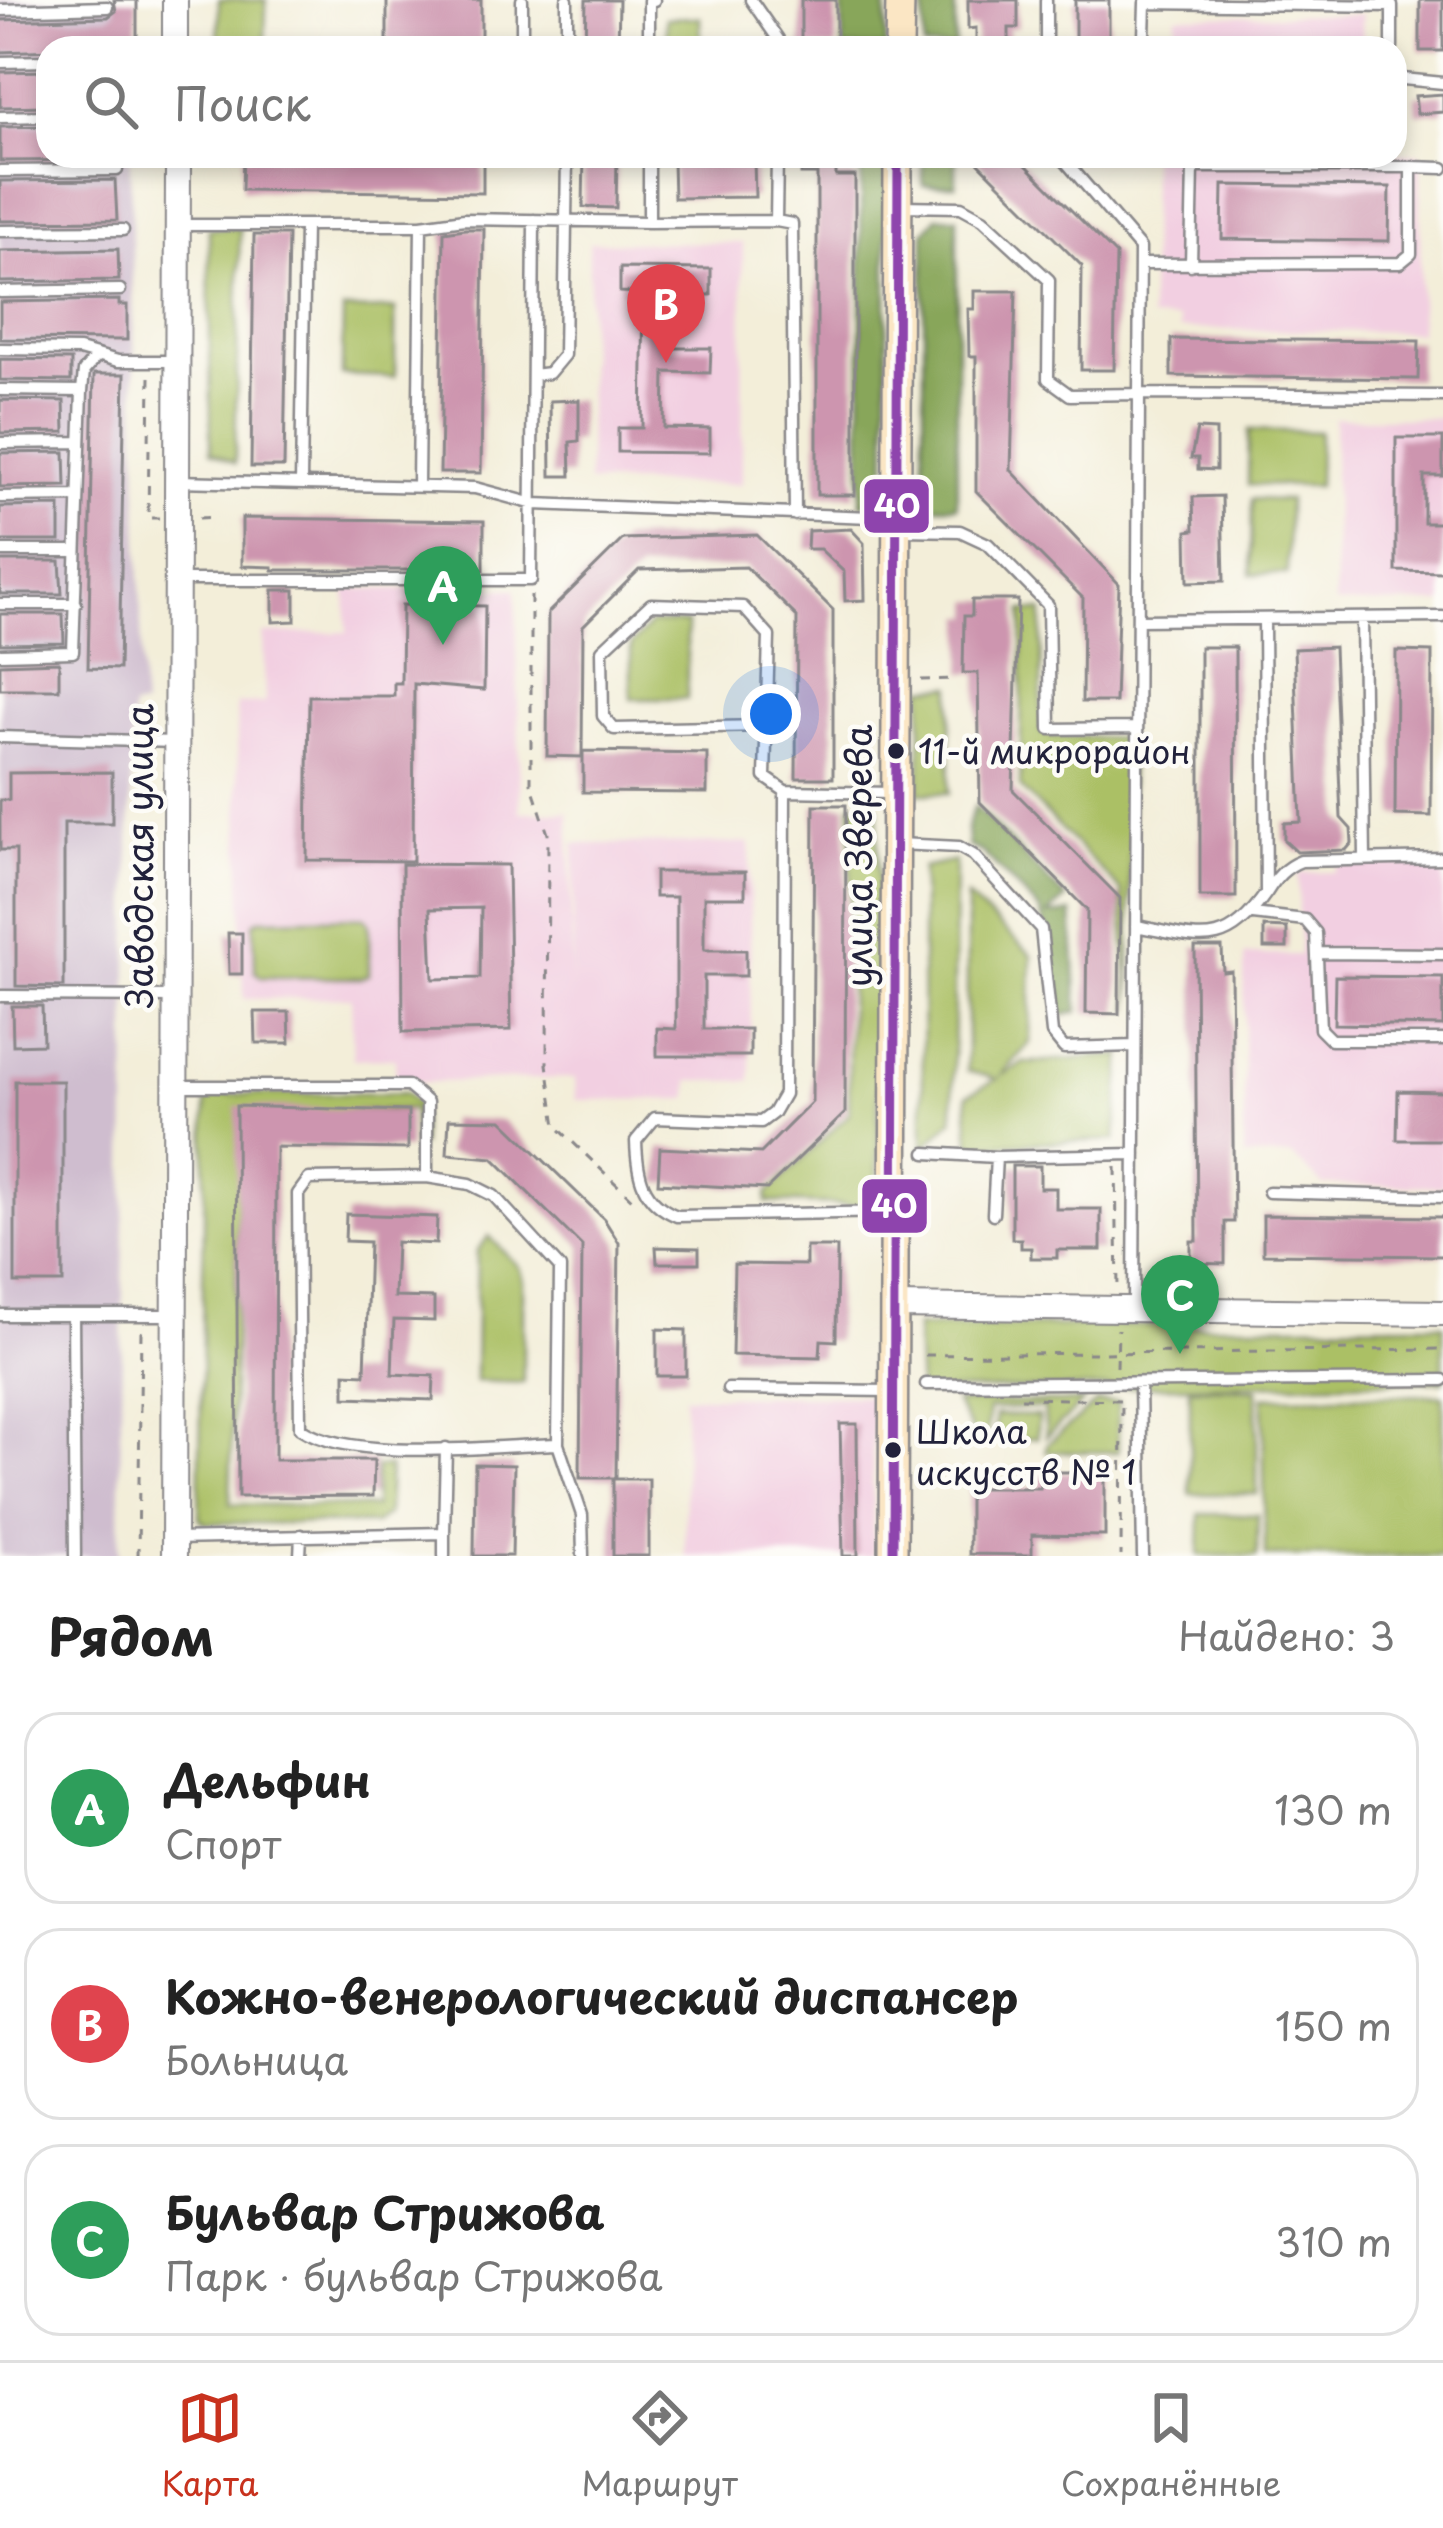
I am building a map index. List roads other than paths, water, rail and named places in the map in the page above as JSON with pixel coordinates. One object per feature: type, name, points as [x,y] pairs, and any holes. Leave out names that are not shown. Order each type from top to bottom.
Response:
[{"type":"main road","points":[[899,36],[900,0]]},
{"type":"main road","name":"улица Зверева","points":[[893,1556],[898,168]]},
{"type":"street","name":"Заводская улица","points":[[174,1547],[178,168]]},
{"type":"street","points":[[894,1306],[1443,1313]]},
{"type":"lane","points":[[522,0],[522,36]]},
{"type":"lane","points":[[567,0],[567,36]]},
{"type":"lane","points":[[650,36],[650,0],[654,0]]},
{"type":"lane","points":[[751,0],[776,36]]},
{"type":"lane","points":[[1046,0],[1046,36]]},
{"type":"lane","points":[[1144,36],[1145,3],[1392,6],[1392,36]]},
{"type":"lane","points":[[0,10],[107,7]]},
{"type":"lane","points":[[0,62],[36,61]]},
{"type":"lane","points":[[1407,79],[1443,83]]},
{"type":"lane","points":[[0,117],[36,116]]},
{"type":"lane","points":[[1407,166],[1443,168]]},
{"type":"lane","points":[[1140,264],[1400,263],[1411,254],[1411,166]]},
{"type":"lane","points":[[533,375],[549,373],[564,355],[567,168]]},
{"type":"lane","points":[[649,222],[650,168]]},
{"type":"lane","points":[[776,221],[777,168]]},
{"type":"lane","points":[[1071,168],[1140,248],[1135,1154],[1126,1311]]},
{"type":"lane","points":[[1191,265],[1193,168]]},
{"type":"lane","points":[[0,171],[117,170]]},
{"type":"lane","points":[[897,206],[961,207],[983,219],[1049,280],[1048,379],[1070,395],[1443,397]]},
{"type":"lane","points":[[180,225],[421,225],[464,219],[792,224],[795,515]]},
{"type":"lane","points":[[176,580],[531,580],[534,220]]},
{"type":"lane","points":[[301,483],[305,225]]},
{"type":"lane","points":[[418,485],[421,225]]},
{"type":"lane","points":[[0,231],[123,230]]},
{"type":"lane","points":[[0,292],[119,290]]},
{"type":"lane","points":[[0,349],[79,350],[96,357],[178,362]]},
{"type":"lane","points":[[0,654],[73,652],[82,391],[84,371],[96,357]]},
{"type":"lane","points":[[0,391],[82,391]]},
{"type":"lane","points":[[0,443],[79,442]]},
{"type":"lane","points":[[177,481],[476,488],[534,505],[795,515],[960,531],[988,544],[1048,605],[1050,729],[1137,728]]},
{"type":"lane","points":[[0,497],[78,496]]},
{"type":"lane","points":[[0,551],[76,551]]},
{"type":"lane","points":[[0,604],[76,604]]},
{"type":"lane","points":[[766,726],[614,729],[603,716],[602,650],[651,604],[743,607],[770,637],[765,777],[785,791],[895,794]]},
{"type":"lane","points":[[1139,620],[1443,617]]},
{"type":"lane","points":[[1361,618],[1364,860]]},
{"type":"lane","points":[[1264,619],[1266,893]]},
{"type":"lane","points":[[0,737],[175,742]]},
{"type":"lane","points":[[785,791],[784,1094],[761,1122],[655,1118],[636,1141],[637,1176],[640,1186],[676,1216],[896,1212]]},
{"type":"lane","points":[[894,844],[959,847],[973,855],[1041,928],[1052,1033],[1064,1048],[1135,1046]]},
{"type":"lane","points":[[1136,926],[1202,938],[1228,933],[1253,914],[1292,865],[1443,858]]},
{"type":"lane","points":[[1253,914],[1305,920],[1316,933],[1320,1029],[1331,1040],[1443,1040]]},
{"type":"lane","points":[[1317,953],[1443,954]]},
{"type":"lane","points":[[0,996],[176,997]]},
{"type":"lane","points":[[177,1086],[408,1087],[427,1102],[428,1177]]},
{"type":"lane","points":[[926,1153],[1135,1154]]},
{"type":"lane","points":[[992,1214],[996,1156]]},
{"type":"lane","points":[[558,1444],[446,1448],[320,1441],[300,1428],[298,1194],[309,1179],[428,1177],[470,1184],[494,1196],[560,1268],[558,1444],[582,1515],[583,1556]]},
{"type":"lane","points":[[1268,1192],[1443,1197]]},
{"type":"lane","points":[[0,1315],[174,1315]]},
{"type":"lane","points":[[73,1315],[75,1556]]},
{"type":"lane","points":[[926,1384],[1443,1380]]},
{"type":"lane","points":[[1140,1384],[1143,1556]]},
{"type":"lane","points":[[728,1389],[894,1391]]},
{"type":"lane","points":[[444,1556],[446,1448]]},
{"type":"lane","points":[[174,1547],[301,1535],[444,1533]]},
{"type":"lane","points":[[300,1556],[301,1535]]},
{"type":"place","name":"Кожно-венерологический диспансер","points":[[666,363]]},
{"type":"place","name":"Дельфин","points":[[443,645]]},
{"type":"place","name":"11-й микрорайон","points":[[896,751]]},
{"type":"place","name":"Бульвар Стрижова","points":[[1180,1354]]},
{"type":"place","name":"Школа искусств № 1","points":[[893,1450]]}]
